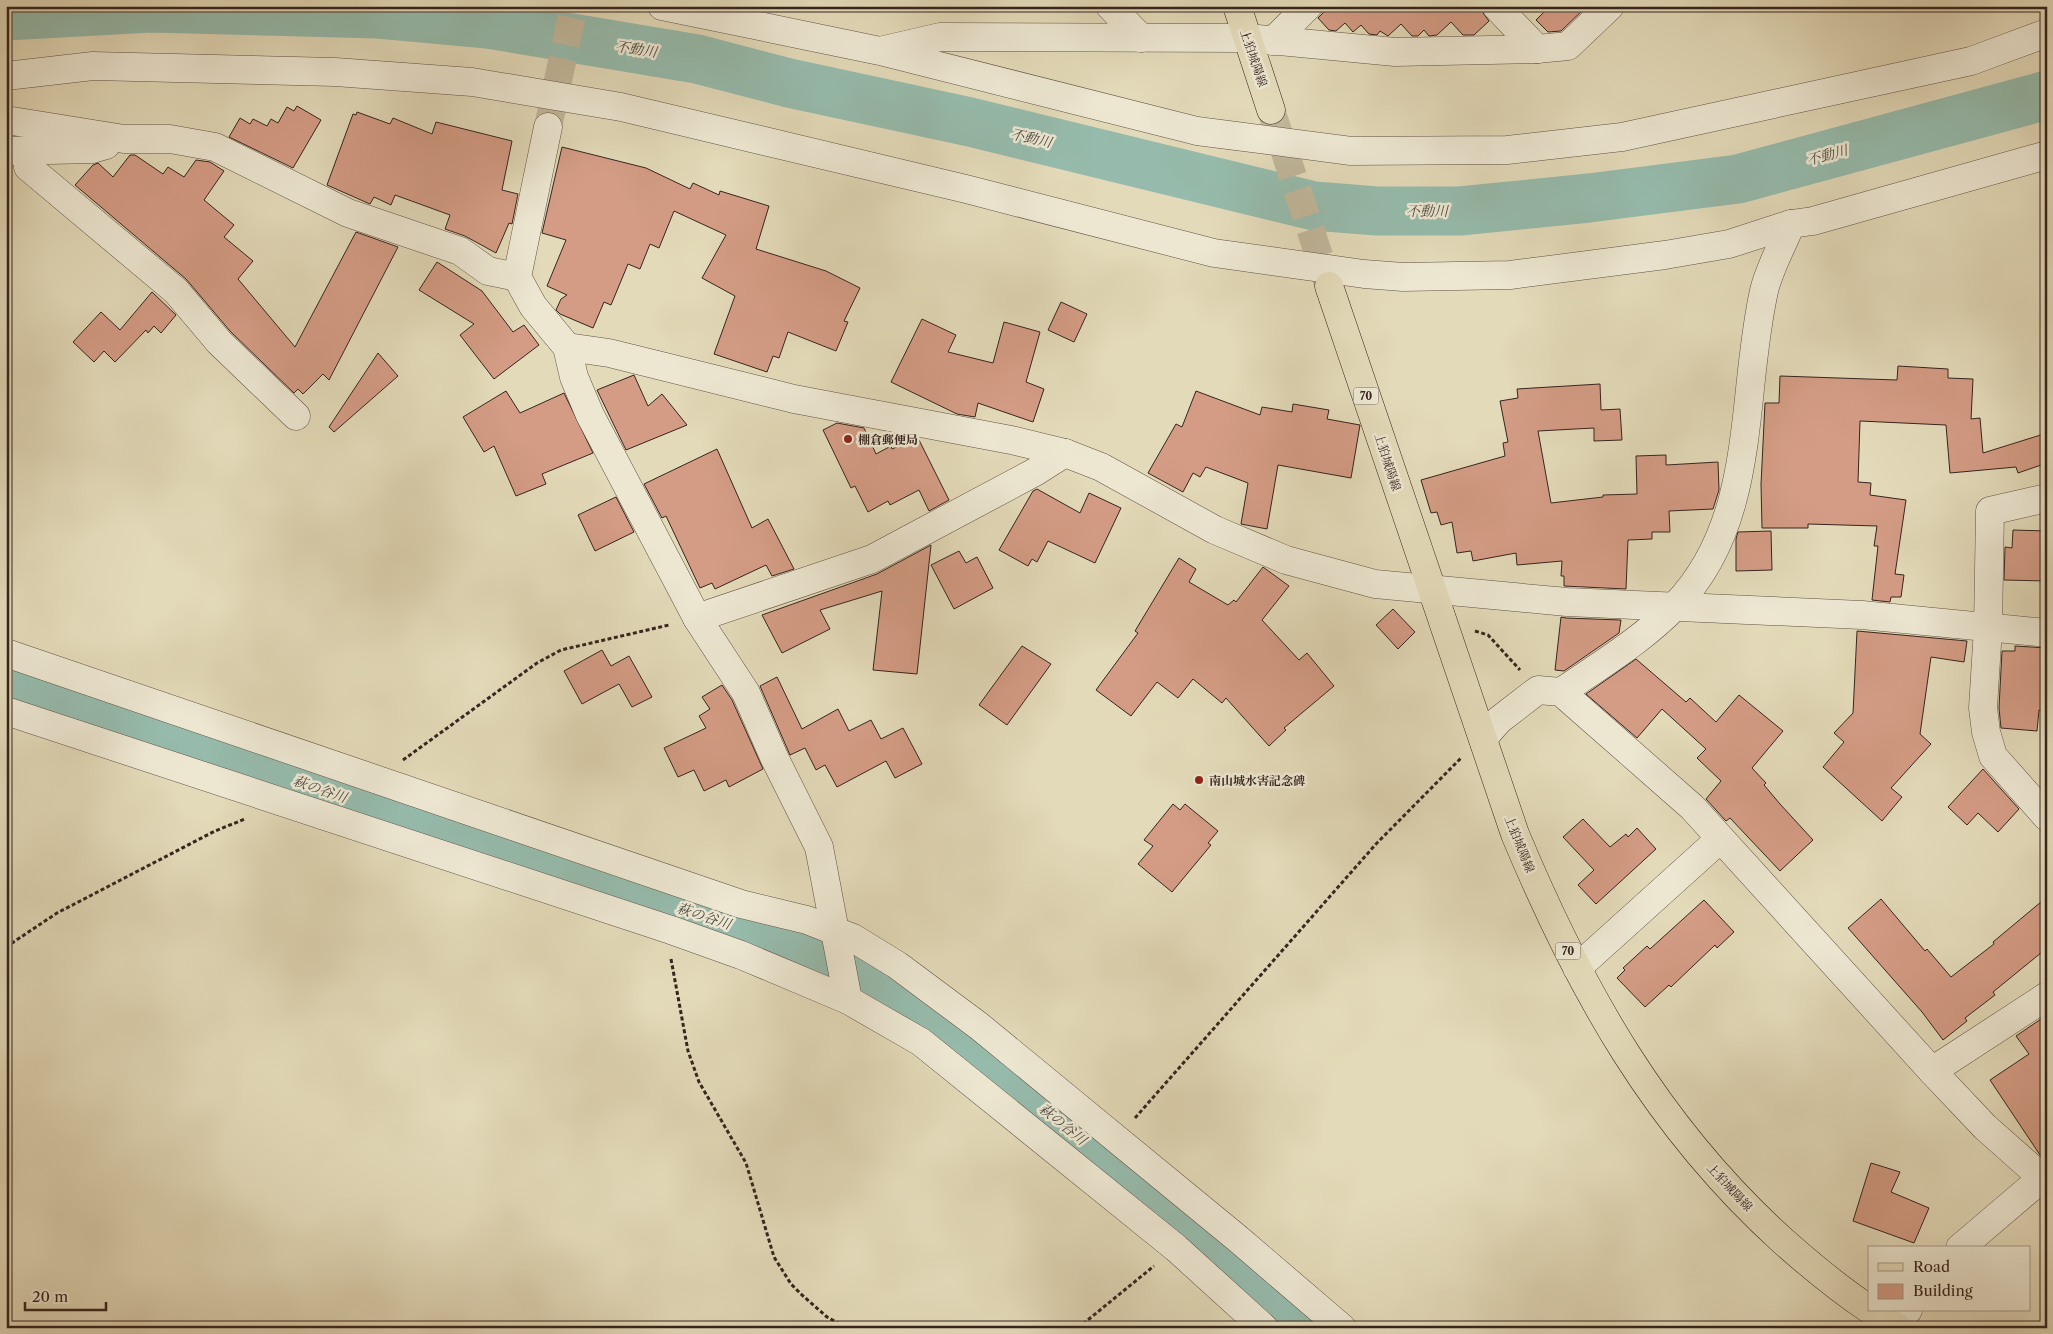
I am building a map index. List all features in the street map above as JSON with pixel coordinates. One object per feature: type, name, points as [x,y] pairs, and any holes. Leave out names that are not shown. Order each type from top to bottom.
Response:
[{"type":"main road","name":"上狛城陽線","points":[[1237,6],[1260,40],[1272,110]]},
{"type":"main road","name":"上狛城陽線","points":[[1329,286],[1403,507],[1451,638],[1521,847],[1577,968],[1612,1033],[1640,1077],[1706,1162],[1786,1244],[1868,1308]]},
{"type":"main road","name":"上狛城陽線","points":[[1874,1312],[1898,1323]]},
{"type":"street","points":[[662,6],[880,51],[1197,131],[1351,151],[1507,150],[1641,133],[1971,61],[2047,34]]},
{"type":"street","points":[[1110,6],[1141,38]]},
{"type":"street","points":[[1260,40],[1308,6]]},
{"type":"street","points":[[1496,6],[1537,49]]},
{"type":"street","points":[[880,51],[940,37],[1260,40],[1394,52],[1537,49],[1568,46],[1610,6]]},
{"type":"street","points":[[6,76],[93,66],[326,72],[472,82],[621,107],[966,189],[1214,253],[1364,274],[1404,277],[1510,275],[1729,244],[1791,224],[1813,221],[2047,155]]},
{"type":"street","points":[[6,120],[124,139],[170,138],[215,147],[348,213],[460,251],[488,271],[517,277]]},
{"type":"street","points":[[548,127],[517,277],[533,306],[567,347],[574,377],[590,415],[697,618],[746,693],[774,757],[819,846],[846,993]]},
{"type":"street","points":[[16,151],[92,149],[124,139]]},
{"type":"street","points":[[16,151],[28,167],[176,291],[219,342],[296,416]]},
{"type":"street","points":[[1483,738],[1499,720],[1622,649],[1676,605],[1702,572],[1724,530],[1736,491],[1747,430],[1764,290],[1791,224]]},
{"type":"street","points":[[567,347],[609,353],[794,399],[1011,440],[1065,453],[1109,472],[1215,530],[1286,560],[1375,584],[1567,602],[1676,605],[1862,615],[2047,633]]},
{"type":"street","points":[[697,618],[872,559],[1065,453]]},
{"type":"street","points":[[2047,498],[1990,511],[1988,628],[1983,708],[1993,756],[2047,817]]},
{"type":"street","points":[[6,653],[741,904],[807,920],[836,936],[853,938],[897,965],[979,1026],[1238,1238],[1342,1328]]},
{"type":"street","points":[[1550,691],[1692,807],[1932,1071],[1986,1127],[2045,1179],[1962,1246]]},
{"type":"street","points":[[6,711],[291,803],[672,930],[846,993],[922,1042],[1176,1248],[1264,1328]]},
{"type":"street","points":[[1577,968],[1720,839]]},
{"type":"street","points":[[1932,1071],[2047,996]]},
{"type":"path","points":[[363,776],[390,768],[413,754],[537,662],[561,650],[697,618]]},
{"type":"path","points":[[1451,638],[1474,630],[1488,635],[1550,691]]},
{"type":"path","points":[[1119,1141],[1140,1113],[1376,844],[1444,774],[1483,738]]},
{"type":"path","points":[[6,948],[57,913],[216,831],[291,803]]},
{"type":"path","points":[[672,930],[671,962],[688,1051],[699,1082],[746,1163],[774,1257],[791,1284],[802,1295],[827,1317],[847,1328]]},
{"type":"path","points":[[1078,1328],[1176,1248]]},
{"type":"building","points":[[1330,6],[1478,6],[1489,21],[1474,35],[1463,35],[1451,22],[1437,35],[1429,36],[1424,30],[1418,36],[1412,36],[1401,24],[1388,36],[1380,31],[1377,35],[1369,34],[1361,25],[1353,32],[1345,23],[1336,31],[1329,30],[1318,18]]},
{"type":"building","points":[[1550,6],[1587,6],[1561,31],[1548,32],[1536,20]]},
{"type":"building","points":[[297,106],[321,120],[293,168],[229,137],[240,118],[250,124],[253,119],[267,126],[271,119],[278,123],[287,107],[294,111]]},
{"type":"building","points":[[357,112],[390,124],[393,118],[432,134],[436,122],[512,141],[502,190],[518,194],[512,224],[509,223],[496,253],[465,236],[445,229],[450,215],[395,195],[391,205],[374,197],[370,204],[327,185],[353,114],[356,115]]},
{"type":"building","points":[[562,147],[646,168],[690,189],[693,183],[719,195],[720,191],[769,206],[756,249],[826,271],[860,288],[844,321],[848,322],[836,351],[788,332],[779,358],[773,356],[767,372],[714,354],[735,296],[702,278],[726,235],[674,211],[659,248],[650,244],[640,269],[628,264],[611,305],[604,302],[593,328],[560,314],[556,310],[561,299],[567,295],[547,286],[566,240],[542,233]]},
{"type":"building","points":[[130,155],[135,155],[163,174],[168,167],[184,177],[196,160],[210,162],[224,171],[204,200],[234,225],[224,237],[253,261],[238,279],[295,347],[356,232],[398,247],[329,380],[323,374],[303,394],[298,389],[294,393],[230,331],[186,279],[75,185],[93,165],[98,163],[113,177]]},
{"type":"building","points":[[437,262],[482,291],[513,332],[524,325],[539,345],[494,379],[460,335],[474,324],[419,290]]},
{"type":"building","points":[[152,292],[176,315],[161,333],[154,326],[148,333],[146,330],[115,362],[104,351],[94,362],[73,342],[101,312],[120,330]]},
{"type":"building","points":[[1061,302],[1087,314],[1074,342],[1048,330]]},
{"type":"building","points":[[922,319],[956,335],[948,352],[993,363],[1004,322],[1040,332],[1026,382],[1044,389],[1033,422],[978,403],[975,417],[957,414],[891,382]]},
{"type":"building","points":[[378,353],[398,376],[334,432],[329,427]]},
{"type":"building","points":[[1898,366],[1948,369],[1948,378],[1973,379],[1971,419],[1980,418],[1983,453],[2047,433],[2047,463],[2018,473],[2016,467],[1950,473],[1946,425],[1860,421],[1858,482],[1871,483],[1870,495],[1906,500],[1895,574],[1904,575],[1901,597],[1891,597],[1890,602],[1872,600],[1878,546],[1874,546],[1877,526],[1808,524],[1808,528],[1762,528],[1761,484],[1765,403],[1779,403],[1780,376],[1897,380]]},
{"type":"building","points":[[634,375],[648,406],[662,394],[687,425],[626,450],[597,390]]},
{"type":"building","points":[[1600,384],[1601,410],[1620,409],[1622,440],[1594,441],[1594,428],[1538,431],[1551,503],[1603,497],[1603,495],[1637,494],[1636,456],[1666,455],[1666,465],[1718,462],[1719,490],[1713,509],[1669,511],[1670,532],[1652,532],[1652,539],[1628,540],[1626,589],[1564,586],[1564,576],[1561,576],[1562,561],[1517,565],[1516,553],[1473,561],[1471,551],[1457,553],[1452,522],[1441,525],[1437,512],[1431,513],[1421,480],[1505,456],[1503,443],[1508,442],[1500,401],[1518,398],[1517,389]]},
{"type":"building","points":[[506,391],[520,413],[564,393],[593,453],[542,474],[546,484],[516,496],[494,446],[484,452],[463,417]]},
{"type":"building","points":[[1196,391],[1260,415],[1262,407],[1292,412],[1293,404],[1329,410],[1327,419],[1360,425],[1351,478],[1278,465],[1267,529],[1241,524],[1248,483],[1206,467],[1200,477],[1193,473],[1183,492],[1148,473],[1176,424],[1182,427]]},
{"type":"building","points":[[837,423],[864,428],[876,454],[891,446],[892,449],[918,438],[949,500],[929,511],[919,490],[890,505],[888,501],[868,512],[855,486],[851,488],[823,430]]},
{"type":"building","points":[[717,449],[752,528],[768,519],[794,569],[772,576],[766,565],[715,589],[712,583],[700,588],[666,516],[662,518],[644,484]]},
{"type":"building","points":[[1037,489],[1080,513],[1089,493],[1121,508],[1095,563],[1048,541],[1037,562],[1032,559],[1028,566],[999,550],[1033,491]]},
{"type":"building","points":[[616,497],[634,532],[595,551],[578,515]]},
{"type":"building","points":[[2013,530],[2047,531],[2047,581],[2004,580],[2005,547],[2012,548]]},
{"type":"building","points":[[1771,531],[1772,570],[1736,571],[1736,539],[1738,532]]},
{"type":"building","points":[[931,545],[917,674],[873,670],[882,591],[820,610],[830,629],[782,653],[762,615],[877,574]]},
{"type":"building","points":[[959,551],[966,563],[977,557],[993,588],[954,609],[931,565]]},
{"type":"building","points":[[1179,558],[1196,569],[1189,582],[1228,605],[1234,600],[1236,602],[1263,567],[1289,586],[1262,620],[1299,660],[1307,653],[1334,686],[1284,728],[1286,730],[1269,746],[1226,698],[1222,703],[1193,679],[1178,698],[1157,682],[1131,716],[1096,690],[1138,633],[1135,631]]},
{"type":"building","points":[[1393,609],[1415,632],[1398,649],[1376,625]]},
{"type":"building","points":[[1561,617],[1621,620],[1619,633],[1564,671],[1555,670]]},
{"type":"building","points":[[1857,631],[1967,641],[1964,662],[1931,657],[1920,734],[1931,744],[1891,788],[1902,797],[1882,821],[1823,767],[1844,742],[1834,733],[1853,713]]},
{"type":"building","points":[[1022,646],[1051,664],[1007,725],[979,705]]},
{"type":"building","points":[[2015,646],[2047,648],[2047,711],[2039,710],[2037,731],[2001,728],[1999,708],[2002,651],[2015,651]]},
{"type":"building","points":[[602,650],[611,666],[629,656],[652,697],[632,707],[619,684],[582,704],[564,671]]},
{"type":"building","points":[[1636,659],[1686,702],[1690,698],[1716,722],[1739,695],[1783,731],[1752,768],[1766,783],[1764,785],[1780,804],[1813,840],[1780,871],[1730,818],[1726,821],[1706,799],[1721,781],[1697,758],[1706,749],[1662,709],[1637,738],[1586,694]]},
{"type":"building","points":[[777,677],[802,729],[838,709],[849,731],[871,720],[881,739],[903,728],[922,764],[895,778],[886,761],[837,787],[825,765],[816,770],[805,748],[790,755],[760,686]]},
{"type":"building","points":[[722,685],[732,700],[763,769],[729,787],[726,780],[704,791],[694,770],[678,777],[664,748],[706,728],[699,716],[710,709],[702,697]]},
{"type":"building","points":[[1983,769],[2019,809],[1998,832],[1978,813],[1967,825],[1948,807]]},
{"type":"building","points":[[1173,804],[1180,810],[1185,804],[1218,831],[1208,843],[1211,845],[1172,892],[1138,864],[1153,846],[1144,840]]},
{"type":"building","points":[[1583,819],[1610,847],[1626,834],[1628,837],[1637,828],[1656,849],[1596,904],[1578,885],[1594,870],[1563,837]]},
{"type":"building","points":[[2047,897],[2047,948],[1993,992],[1995,995],[1965,1018],[1967,1021],[1943,1040],[1922,1012],[1848,928],[1881,899],[1925,951],[1927,949],[1951,977],[1994,944],[1993,942]]},
{"type":"building","points":[[1704,900],[1734,932],[1717,948],[1715,945],[1671,987],[1669,985],[1645,1007],[1617,978],[1625,970],[1623,968],[1647,946],[1650,949]]},
{"type":"building","points":[[2047,1015],[2047,1161],[2040,1155],[1990,1080],[2029,1054],[2016,1036]]},
{"type":"building","points":[[1871,1163],[1900,1172],[1891,1192],[1929,1208],[1914,1243],[1853,1221]]},
{"type":"waterway","name":"不動川","points":[[6,16],[151,8],[378,14],[488,24],[697,59],[789,83],[970,122],[1314,206],[1377,211],[1460,211],[1589,198],[1738,179],[2047,95]]},
{"type":"waterway","name":"萩の谷川","points":[[6,683],[335,793],[548,867],[797,946],[859,970],[904,996],[1088,1144],[1304,1328]]},
{"type":"tunnel","points":[[548,127],[574,6]]},
{"type":"tunnel","points":[[1271,110],[1329,286]]},
{"type":"place","name":"棚倉郵便局","points":[[848,439]]},
{"type":"place","name":"南山城水害記念碑","points":[[1199,780]]}]
